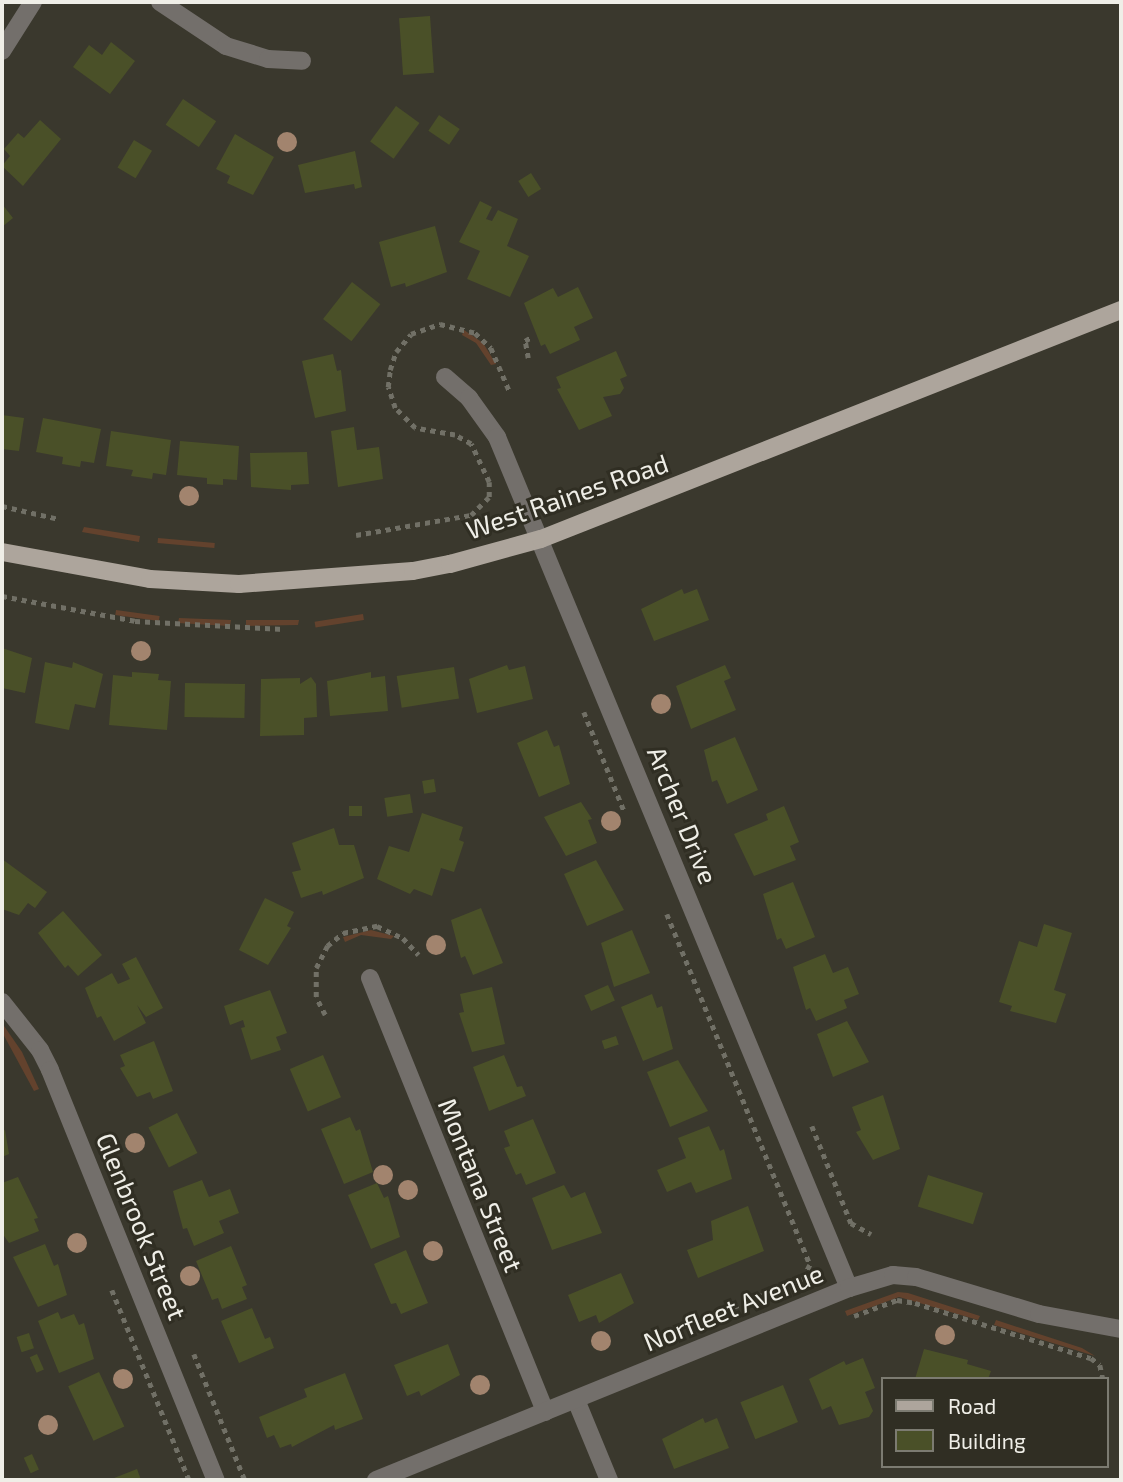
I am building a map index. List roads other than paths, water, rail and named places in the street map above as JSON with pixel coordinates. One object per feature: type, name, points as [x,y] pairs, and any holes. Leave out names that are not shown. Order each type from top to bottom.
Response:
[{"type":"main road","name":"West Raines Road","points":[[2,552],[150,579],[239,584],[413,571],[541,539],[1121,310]]},
{"type":"street","points":[[2,51],[33,2]]},
{"type":"street","points":[[160,2],[226,46],[268,59],[303,61]]},
{"type":"street","name":"Archer Drive","points":[[445,377],[488,420],[541,539],[849,1288]]},
{"type":"street","name":"Montana Street","points":[[370,978],[545,1412]]},
{"type":"street","name":"Glenbrook Street","points":[[2,1002],[40,1050],[55,1080],[216,1480]]},
{"type":"street","name":"Norfleet Avenue","points":[[376,1480],[849,1288],[892,1275],[916,1277],[1039,1314],[1121,1329]]},
{"type":"street","points":[[576,1400],[609,1480]]}]
